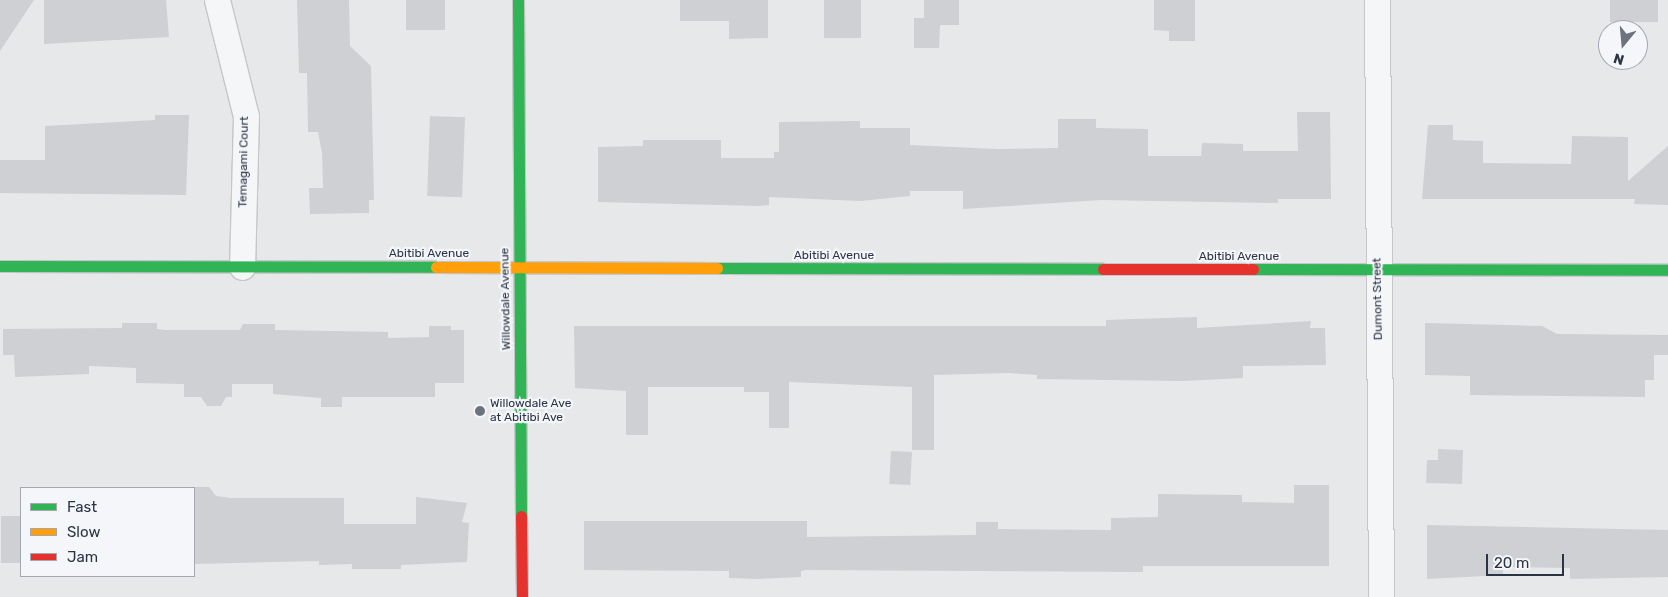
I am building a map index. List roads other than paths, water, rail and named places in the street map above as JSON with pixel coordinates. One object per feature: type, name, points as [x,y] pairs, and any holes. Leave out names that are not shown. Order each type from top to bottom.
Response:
[{"type":"street","name":"Temagami Court","points":[[217,0],[246,116],[242,267]]},
{"type":"street","name":"Willowdale Avenue","points":[[518,0],[522,597]]},
{"type":"street","name":"Dumont Street","points":[[1377,0],[1382,597]]},
{"type":"street","name":"Abitibi Avenue","points":[[0,266],[519,269],[1668,270]]},
{"type":"place","name":"Willowdale Ave at Abitibi Ave","points":[[480,411]]}]
